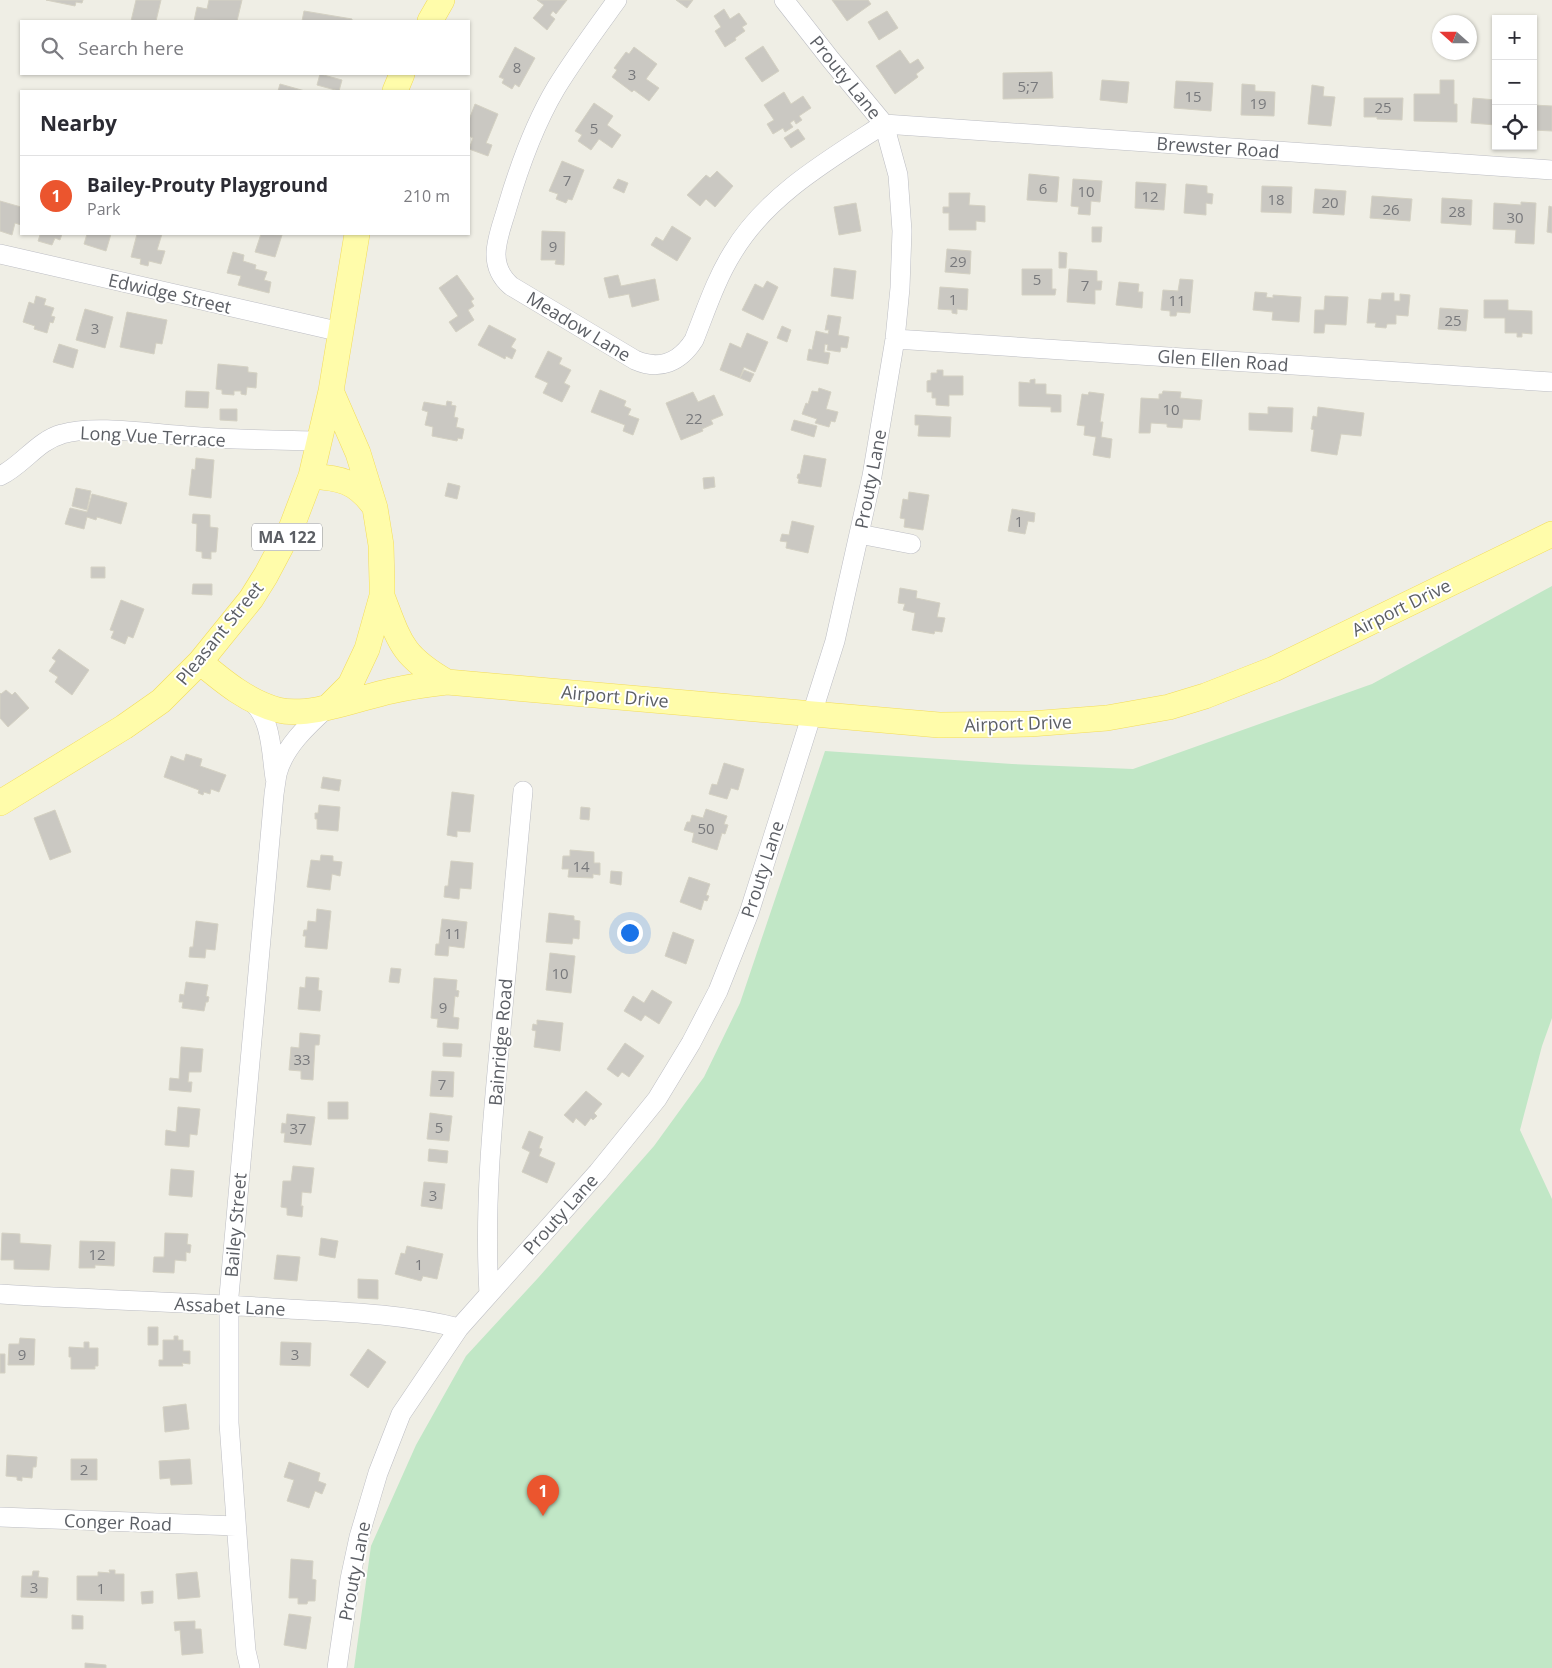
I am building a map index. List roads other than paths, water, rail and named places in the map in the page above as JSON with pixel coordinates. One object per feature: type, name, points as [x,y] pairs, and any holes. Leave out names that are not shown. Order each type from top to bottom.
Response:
[{"type":"main road","points":[[431,20],[442,0]]},
{"type":"main road","points":[[395,90],[402,75]]},
{"type":"main road","name":"Pleasant Street","points":[[0,803],[124,728],[174,690],[200,662],[251,599],[292,526],[311,476],[331,391],[357,235]]},
{"type":"main road","name":"Airport Drive","points":[[328,707],[350,684],[366,649],[382,596],[381,545],[375,508],[358,453],[331,391]]},
{"type":"main road","points":[[311,476],[330,477],[350,483],[362,492],[375,508]]},
{"type":"main road","name":"Airport Drive","points":[[248,698],[287,712],[308,711],[419,685],[448,682],[939,725],[1030,724],[1107,718],[1169,707],[1204,696],[1274,669],[1552,534]]},
{"type":"main road","name":"Airport Drive","points":[[382,596],[396,634],[409,654],[425,668],[448,682]]},
{"type":"main road","name":"Bailey Street","points":[[200,662],[248,698]]},
{"type":"street","name":"Meadow Lane","points":[[617,0],[564,76],[536,128],[514,185],[497,243],[496,256],[500,273],[511,286],[635,360],[647,364],[663,364],[674,360],[685,352],[694,340],[727,261],[753,225],[804,176],[884,124]]},
{"type":"street","name":"Prouty Lane","points":[[337,1668],[350,1579],[363,1522],[381,1466],[401,1414],[459,1328],[598,1172],[657,1099],[691,1044],[718,991],[748,913],[835,641],[872,476],[895,338],[900,288],[902,231],[898,175],[884,124],[784,0]]},
{"type":"street","name":"Brewster Road","points":[[884,124],[1552,170]]},
{"type":"street","name":"Edwidge Street","points":[[0,254],[341,332]]},
{"type":"street","name":"Glen Ellen Road","points":[[895,338],[1552,382]]},
{"type":"street","name":"Long Vue Terrace","points":[[0,476],[8,472],[35,448],[61,434],[74,431],[112,431],[228,439],[320,441]]},
{"type":"street","points":[[859,534],[911,544]]},
{"type":"street","name":"Bailey Street","points":[[248,698],[259,709],[266,725],[276,783]]},
{"type":"street","name":"Bailey Street","points":[[250,1668],[246,1651],[229,1423],[229,1305],[270,829],[276,783],[281,764],[292,745],[311,722],[328,707]]},
{"type":"street","name":"Bainridge Road","points":[[489,1294],[487,1256],[493,1116],[523,791]]},
{"type":"street","name":"Assabet Lane","points":[[0,1294],[351,1312],[434,1322],[459,1328]]},
{"type":"street","name":"Conger Road","points":[[0,1518],[236,1526]]},
{"type":"place","name":"Bailey-Prouty Playground","points":[[543,1516]]}]
